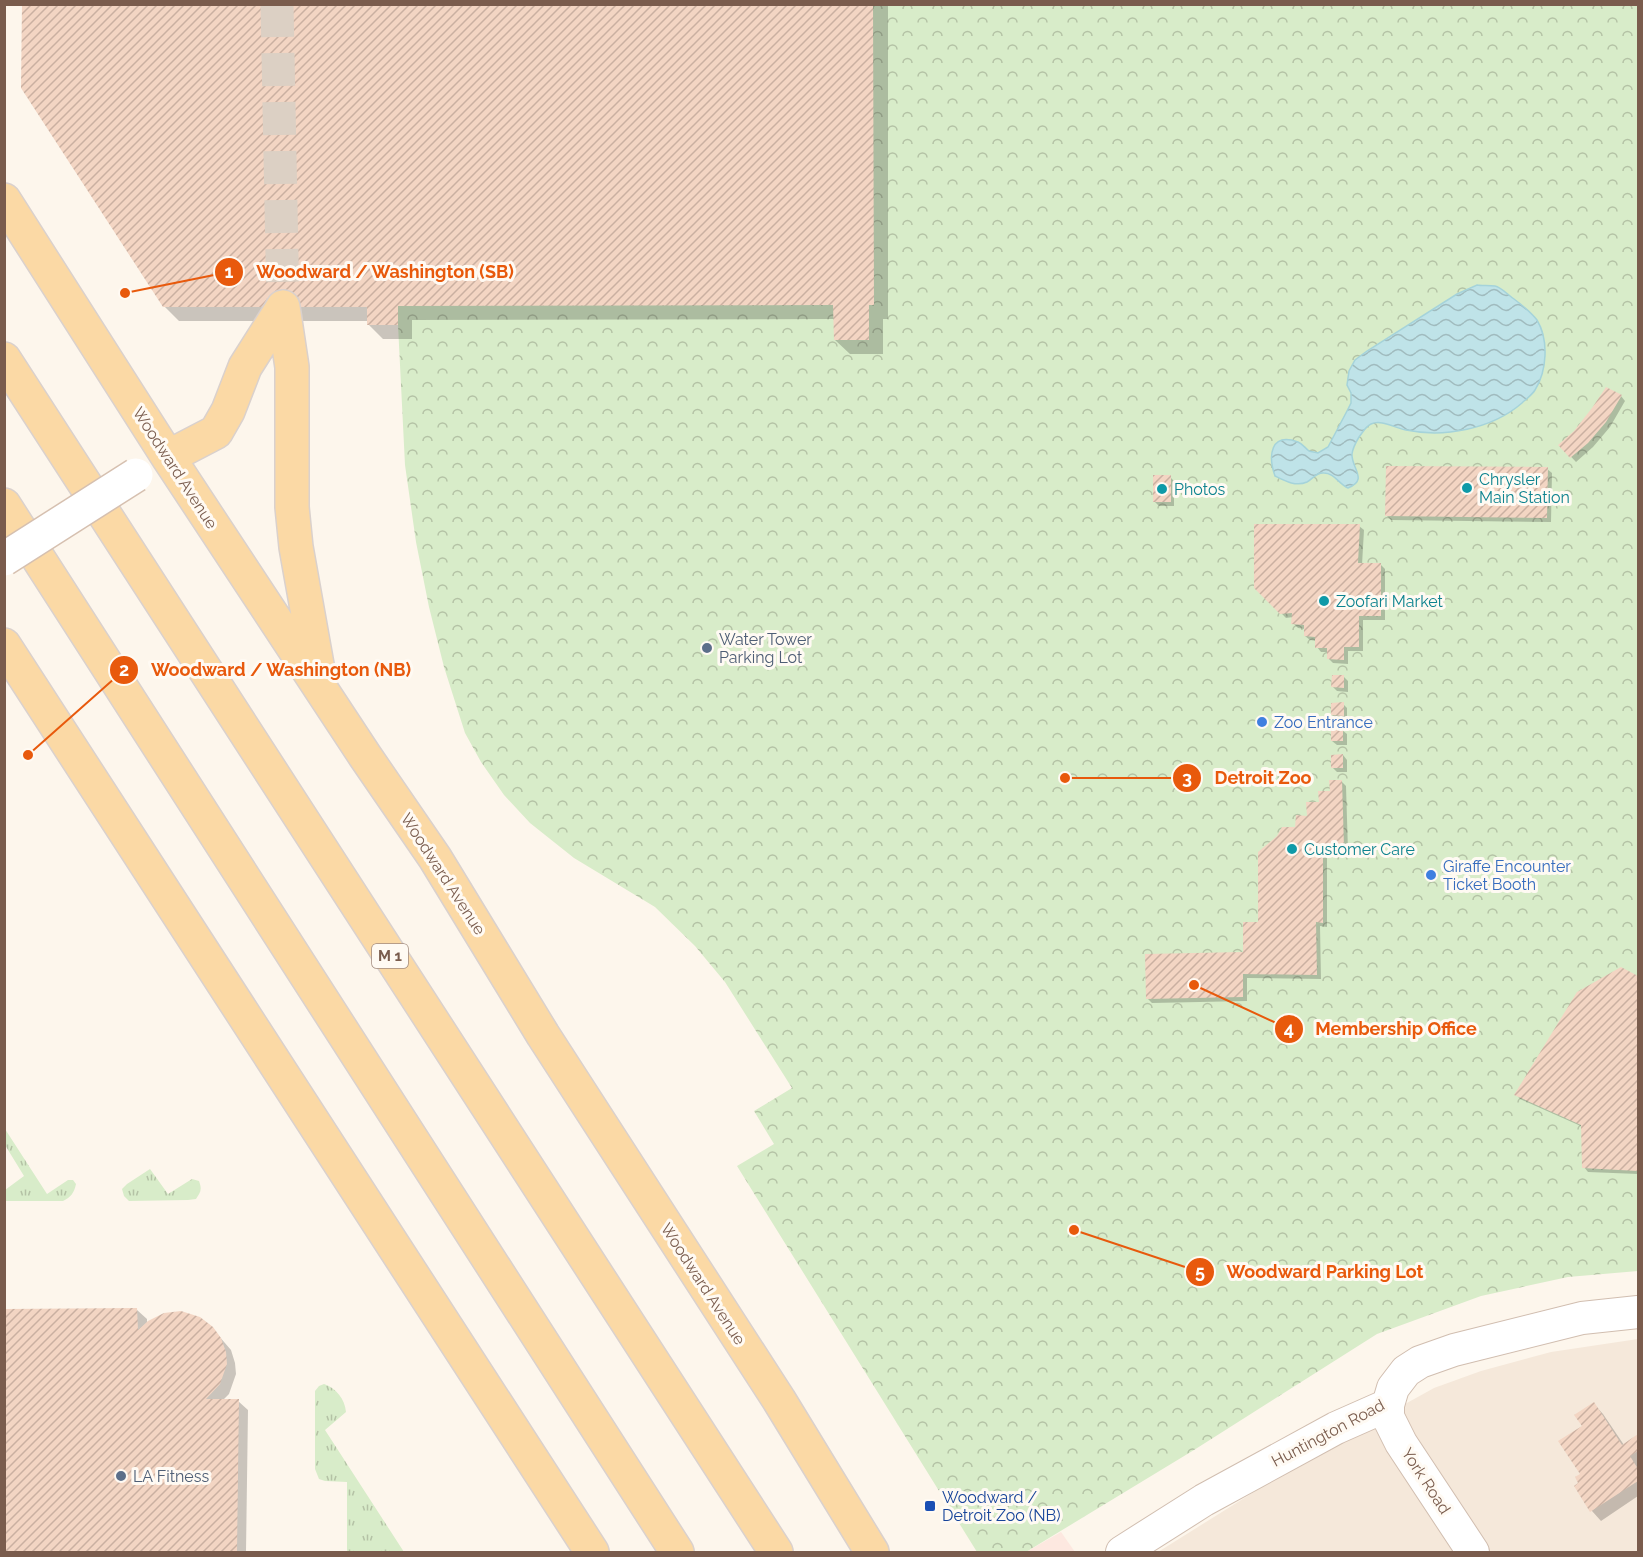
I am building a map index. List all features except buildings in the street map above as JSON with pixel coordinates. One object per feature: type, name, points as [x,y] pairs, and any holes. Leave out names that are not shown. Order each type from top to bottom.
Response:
[{"type":"main road","name":"Woodward Avenue","points":[[4,200],[168,458],[435,858],[543,1035],[779,1400],[872,1552]]},
{"type":"main road","points":[[168,458],[216,432],[228,411],[245,367],[284,307],[292,368],[292,507],[296,548],[321,690]]},
{"type":"main road","name":"M 1","points":[[4,359],[777,1552]]},
{"type":"main road","points":[[4,559],[136,475]]},
{"type":"main road","points":[[4,505],[677,1552]]},
{"type":"main road","points":[[4,645],[592,1552]]},
{"type":"street","name":"Huntington Road","points":[[1122,1552],[1204,1500],[1336,1428],[1388,1405],[1393,1388],[1406,1371],[1420,1362],[1483,1342],[1582,1318],[1638,1312]]},
{"type":"street","name":"York Road","points":[[1388,1405],[1388,1417],[1401,1443],[1473,1552]]},
{"type":"shaded area","points":[[1638,1339],[1638,1552],[1158,1552],[1313,1455],[1434,1388],[1481,1371],[1551,1352]]},
{"type":"shaded area","points":[[1061,1532],[1075,1552],[1026,1552]]},
{"type":"green space","points":[[395,5],[1638,5],[1638,1271],[1568,1277],[1481,1296],[1377,1334],[1194,1450],[1026,1552],[977,1552],[737,1166],[774,1144],[754,1111],[792,1088],[725,982],[695,946],[655,907],[574,858],[530,823],[504,795],[481,762],[465,733],[444,667],[429,607],[416,542],[405,465],[398,325]]},
{"type":"green space","points":[[5,1129],[47,1194],[68,1180],[73,1180],[76,1184],[70,1196],[63,1201],[5,1201],[5,1190],[24,1176],[5,1145]]},
{"type":"green space","points":[[150,1169],[168,1194],[192,1179],[199,1181],[201,1188],[199,1194],[196,1199],[188,1200],[129,1201],[122,1189]]},
{"type":"green space","points":[[324,1384],[339,1395],[346,1412],[325,1430],[404,1552],[347,1552],[347,1482],[319,1479],[315,1469],[315,1391]]},
{"type":"water","points":[[1477,285],[1500,288],[1526,309],[1537,320],[1541,328],[1545,346],[1544,365],[1539,382],[1531,395],[1497,419],[1451,432],[1421,432],[1384,423],[1371,424],[1364,430],[1354,447],[1352,459],[1358,477],[1354,485],[1348,488],[1328,473],[1321,473],[1299,484],[1275,476],[1272,461],[1273,448],[1282,440],[1298,442],[1309,451],[1318,453],[1328,447],[1351,403],[1351,393],[1347,385],[1349,371],[1355,360],[1457,294]]},
{"type":"tunnel","points":[[277,4],[283,307]]},
{"type":"place","name":"Woodward / Washington (SB)","points":[[125,293]]},
{"type":"place","name":"Chrysler Main Station","points":[[1467,488]]},
{"type":"place","name":"Photos","points":[[1162,489]]},
{"type":"place","name":"Zoofari Market","points":[[1324,601]]},
{"type":"place","name":"Water Tower Parking Lot","points":[[707,648]]},
{"type":"place","name":"Zoo Entrance","points":[[1262,722]]},
{"type":"place","name":"Woodward / Washington (NB)","points":[[28,755]]},
{"type":"place","name":"Detroit Zoo","points":[[1065,778]]},
{"type":"place","name":"Customer Care","points":[[1292,849]]},
{"type":"place","name":"Giraffe Encounter Ticket Booth","points":[[1431,875]]},
{"type":"place","name":"Membership Office","points":[[1194,985]]},
{"type":"place","name":"Woodward Parking Lot","points":[[1074,1230]]},
{"type":"place","name":"LA Fitness","points":[[121,1476]]},
{"type":"place","name":"Woodward / Detroit Zoo (NB)","points":[[930,1506]]}]
